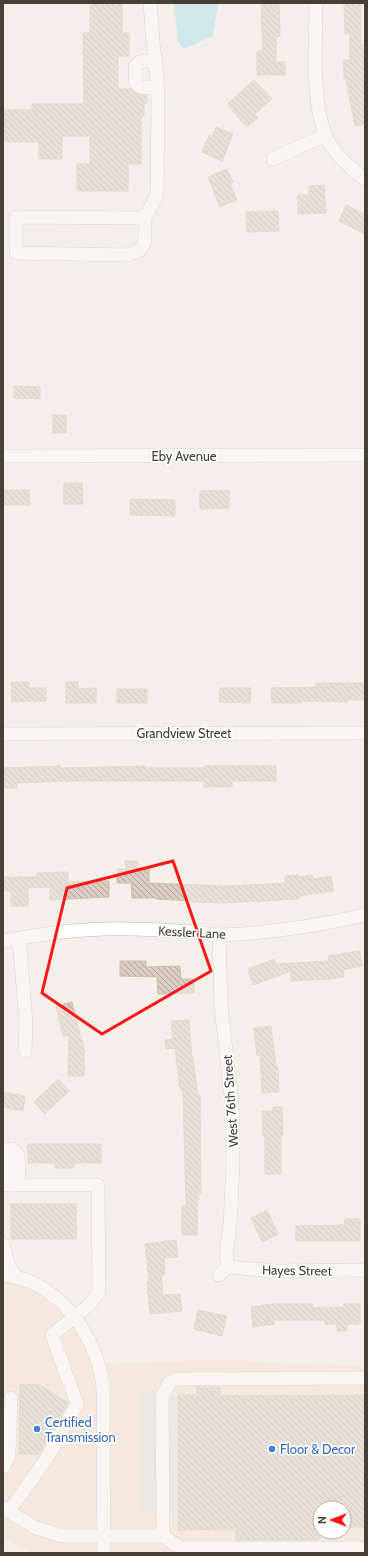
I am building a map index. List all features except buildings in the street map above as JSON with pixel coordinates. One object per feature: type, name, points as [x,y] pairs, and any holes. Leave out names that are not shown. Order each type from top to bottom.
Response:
[{"type":"street","points":[[145,218],[16,217],[16,253],[126,254],[139,250],[146,242],[145,218],[157,195],[158,88],[156,60],[152,42],[150,3]]},
{"type":"street","points":[[316,3],[316,91],[318,110],[325,135],[336,152],[354,171],[365,179]]},
{"type":"street","points":[[156,60],[140,62],[135,66],[135,82],[137,86],[140,87],[158,88]]},
{"type":"street","points":[[273,159],[325,135]]},
{"type":"street","name":"Eby Avenue","points":[[3,456],[365,455]]},
{"type":"street","name":"Grandview Street","points":[[3,734],[365,733]]},
{"type":"street","name":"Kessler Lane","points":[[3,941],[70,931],[132,928],[219,935],[290,929],[327,924],[365,915]]},
{"type":"street","name":"West 76th Street","points":[[219,935],[221,1006],[232,1115],[234,1167],[230,1224],[224,1271]]},
{"type":"street","points":[[19,938],[26,1022],[25,1051]]},
{"type":"street","points":[[8,1150],[18,1155],[19,1175],[11,1184]]},
{"type":"street","points":[[11,1184],[98,1185],[99,1292],[89,1305],[52,1335],[77,1404],[47,1458],[6,1509],[36,1528],[62,1536],[163,1536],[180,1548],[365,1548]]},
{"type":"street","points":[[3,1244],[9,1266],[7,1276],[36,1284],[57,1298],[83,1328],[102,1375],[104,1553]]},
{"type":"street","name":"Hayes Street","points":[[224,1271],[365,1270]]},
{"type":"street","points":[[163,1536],[162,1396],[170,1382],[178,1379],[365,1378]]},
{"type":"street","points":[[3,1466],[9,1456],[10,1398]]},
{"type":"highlighted area","points":[[173,861],[211,971],[102,1034],[42,993],[67,888]]},
{"type":"shaded area","points":[[3,1278],[64,1306],[98,1363],[230,1360],[365,1367],[365,1553],[33,1553],[3,1538]]},
{"type":"shaded area","points":[[140,1395],[178,1395],[178,1513],[141,1513]]},
{"type":"water","points":[[174,3],[218,3],[213,36],[184,49],[178,42]]},
{"type":"place","name":"Certified Transmission","points":[[37,1429]]},
{"type":"place","name":"Floor & Decor","points":[[272,1449]]}]
